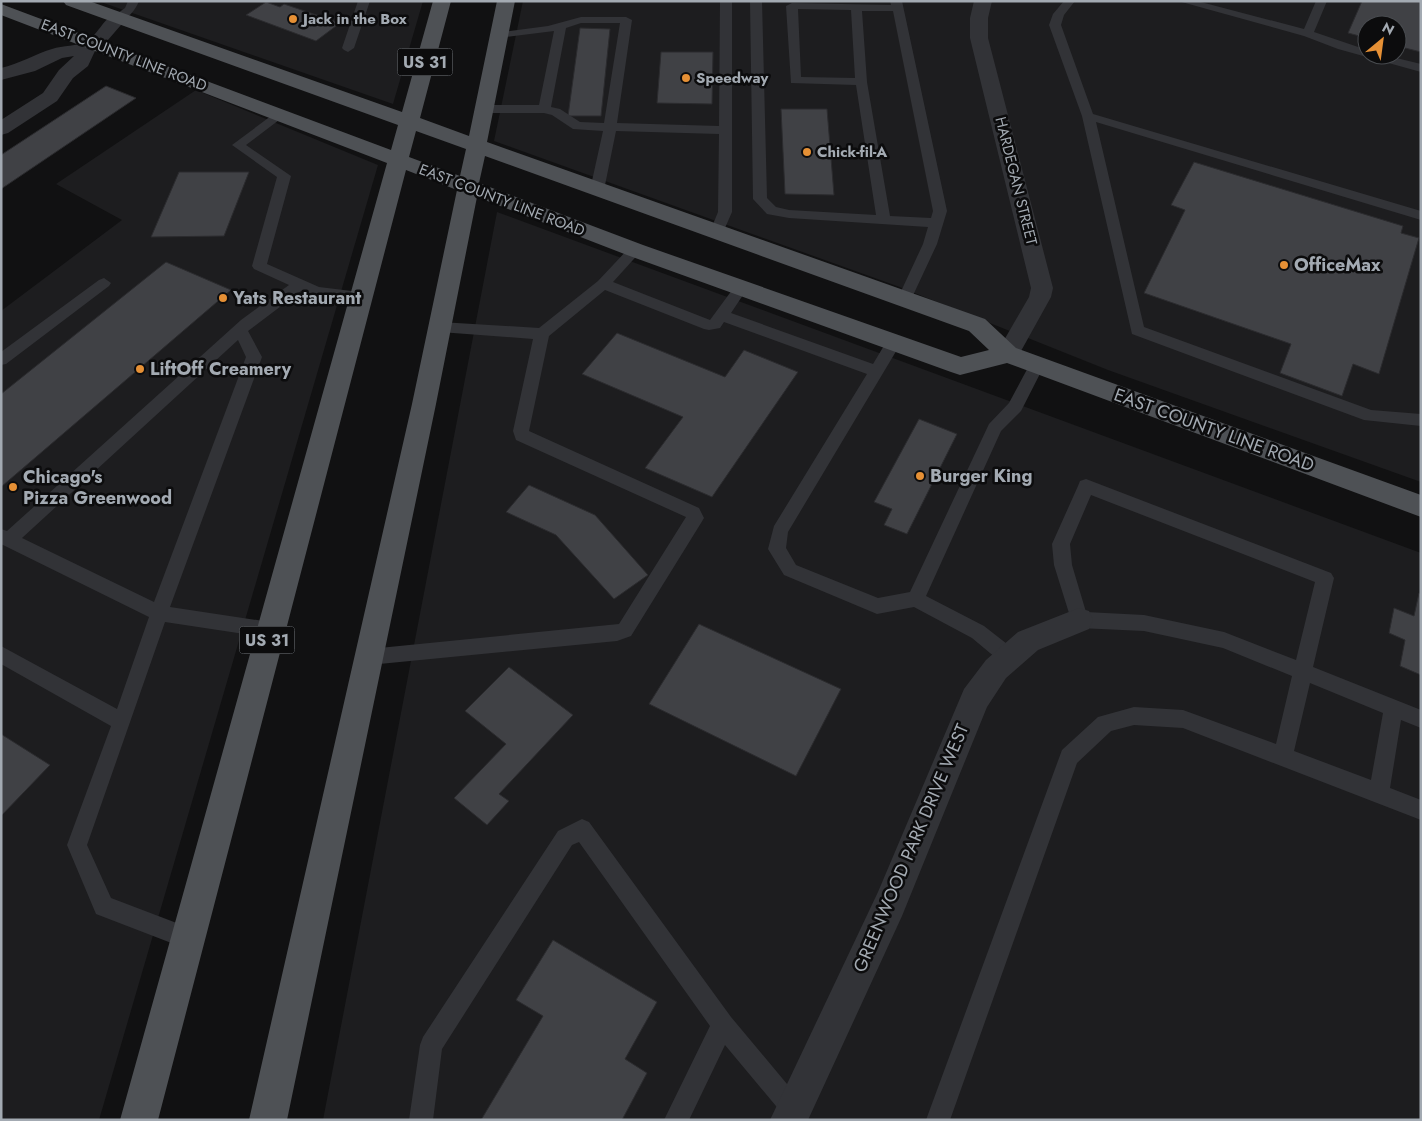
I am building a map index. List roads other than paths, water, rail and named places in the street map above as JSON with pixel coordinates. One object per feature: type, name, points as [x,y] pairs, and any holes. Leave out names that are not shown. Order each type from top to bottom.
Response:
[{"type":"main road","name":"EAST COUNTY LINE ROAD","points":[[72,1],[716,234],[977,325],[1008,354],[1421,506]]},
{"type":"main road","name":"US 31","points":[[139,1120],[360,297],[442,1]]},
{"type":"main road","points":[[268,1120],[440,327],[506,1]]},
{"type":"main road","name":"EAST COUNTY LINE ROAD","points":[[1,9],[91,46],[279,114],[635,250],[960,366],[1008,354]]},
{"type":"street","name":"HARDEGAN STREET","points":[[983,1],[978,18],[979,38],[1042,288],[1040,297],[1008,354]]},
{"type":"street","points":[[1,129],[50,97],[66,74],[81,62],[91,46],[118,18]]},
{"type":"street","points":[[3,72],[28,67],[57,53],[91,46]]},
{"type":"street","name":"GREENWOOD PARK DRIVE WEST","points":[[792,1115],[890,904],[975,699],[996,669],[1028,641],[1080,620]]},
{"type":"lane","points":[[118,18],[130,10],[134,1]]},
{"type":"lane","points":[[348,48],[364,1]]},
{"type":"lane","points":[[716,234],[725,212],[726,1]]},
{"type":"lane","points":[[756,1],[760,199],[772,211],[789,214],[936,223]]},
{"type":"lane","points":[[1070,1],[1059,14],[1055,25],[1088,116],[1137,330],[1370,416],[1421,420]]},
{"type":"lane","points":[[1183,1],[1308,34],[1357,52]]},
{"type":"lane","points":[[1308,34],[1322,1]]},
{"type":"lane","points":[[861,82],[795,80],[792,6],[856,7],[897,5],[940,211],[930,244],[904,300]]},
{"type":"lane","points":[[856,7],[861,82],[884,220]]},
{"type":"lane","points":[[499,35],[561,26],[580,20],[626,20],[610,126],[597,190]]},
{"type":"lane","points":[[544,109],[561,26]]},
{"type":"lane","points":[[1407,64],[1421,68]]},
{"type":"lane","points":[[484,109],[544,109],[556,112],[578,126],[725,130]]},
{"type":"lane","points":[[279,114],[238,145],[284,176],[259,266],[317,292],[360,297]]},
{"type":"lane","points":[[1088,116],[1421,216]]},
{"type":"lane","points":[[369,657],[617,633],[625,630],[695,518],[693,513],[522,436],[520,431],[542,334],[603,284],[635,250]]},
{"type":"lane","points":[[1,360],[104,283]]},
{"type":"lane","points":[[270,630],[159,613],[5,538],[240,330],[300,284]]},
{"type":"lane","points":[[603,284],[708,325],[714,324],[740,289]]},
{"type":"lane","points":[[721,315],[876,371]]},
{"type":"lane","points":[[440,327],[542,334]]},
{"type":"lane","points":[[187,938],[104,906],[77,845],[159,613],[254,357],[240,330]]},
{"type":"lane","points":[[893,343],[780,531],[777,549],[790,570],[878,606],[916,600],[978,632],[1009,657]]},
{"type":"lane","points":[[916,600],[995,428],[1015,407],[1037,364]]},
{"type":"lane","points":[[1282,756],[1302,670],[1325,578],[1086,486],[1061,544],[1063,565],[1080,620],[1144,623],[1224,640],[1302,670],[1421,719]]},
{"type":"lane","points":[[1,654],[122,722]]},
{"type":"lane","points":[[1379,793],[1394,707]]},
{"type":"lane","points":[[938,1120],[1069,757],[1106,723],[1134,716],[1184,719],[1421,810]]},
{"type":"lane","points":[[420,1120],[431,1045],[565,838],[582,829],[723,1025],[792,1115]]},
{"type":"lane","points":[[676,1120],[723,1025]]},
{"type":"place","name":"Jack in the Box","points":[[293,19]]},
{"type":"place","name":"Speedway","points":[[686,78]]},
{"type":"place","name":"Chick-fil-A","points":[[807,152]]},
{"type":"place","name":"OfficeMax","points":[[1284,265]]},
{"type":"place","name":"Yats Restaurant","points":[[223,298]]},
{"type":"place","name":"LiftOff Creamery","points":[[140,369]]},
{"type":"place","name":"Burger King","points":[[920,476]]},
{"type":"place","name":"Chicago's Pizza Greenwood","points":[[13,487]]}]
